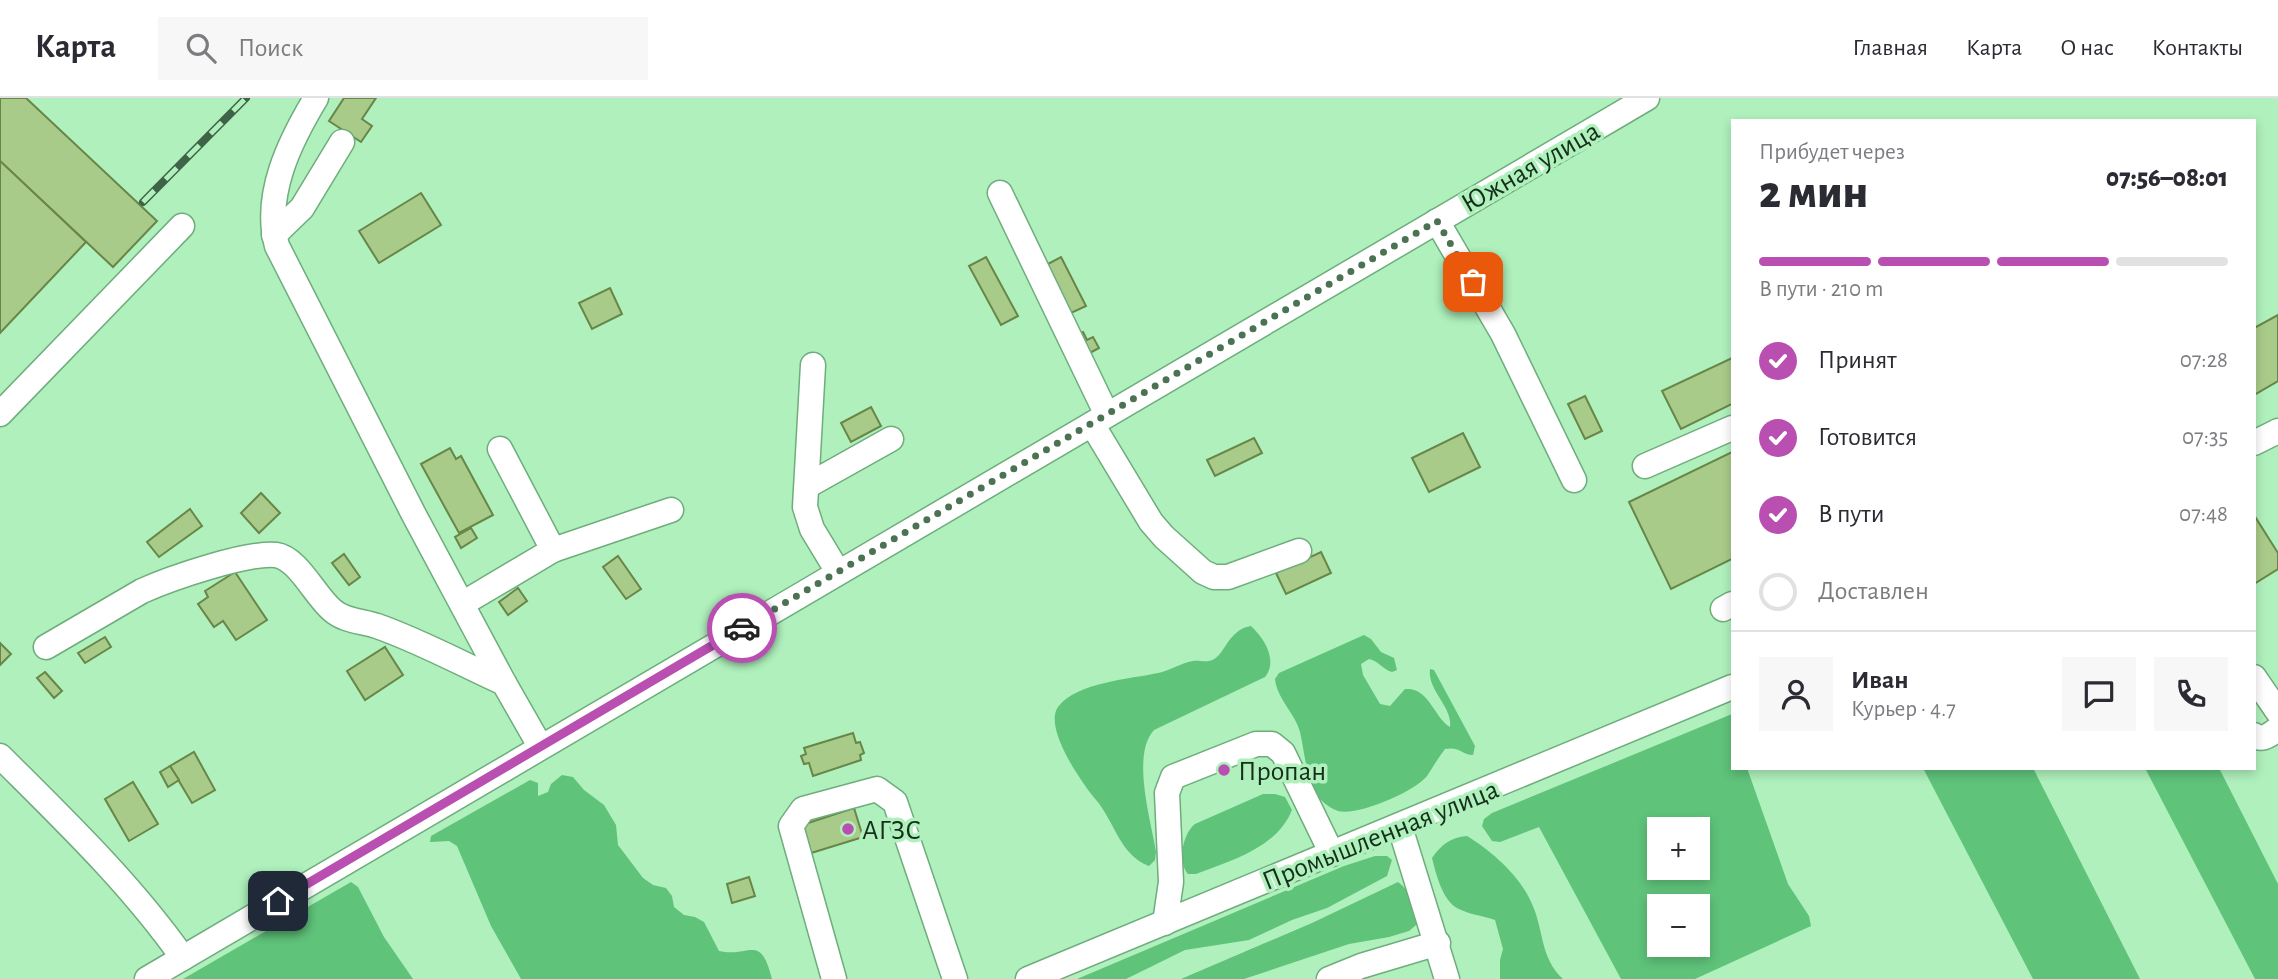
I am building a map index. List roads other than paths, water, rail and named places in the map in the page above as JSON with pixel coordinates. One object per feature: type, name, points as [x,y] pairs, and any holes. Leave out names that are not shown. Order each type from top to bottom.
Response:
[{"type":"street","points":[[316,98],[300,125],[279,179],[274,206],[274,235],[285,264],[462,604],[541,746]]},
{"type":"street","name":"Южная улица","points":[[146,979],[1647,98]]},
{"type":"street","points":[[274,235],[302,208],[342,142]]},
{"type":"street","points":[[1000,193],[1100,419],[1151,522],[1203,572],[1214,577],[1228,577],[1299,551]]},
{"type":"street","points":[[1437,221],[1497,322],[1574,480]]},
{"type":"street","points":[[0,414],[182,226]]},
{"type":"street","points":[[813,365],[807,516],[838,572]]},
{"type":"street","points":[[1645,466],[1731,428]]},
{"type":"street","points":[[2256,442],[2278,431]]},
{"type":"street","points":[[807,486],[891,439]]},
{"type":"street","points":[[500,449],[553,550]]},
{"type":"street","points":[[462,604],[553,550],[671,510]]},
{"type":"street","points":[[46,647],[159,583],[227,563],[263,555],[278,555],[289,559],[333,612],[377,626],[504,683]]},
{"type":"street","points":[[2256,680],[2278,712]]},
{"type":"street","name":"Промышленная улица","points":[[1028,979],[1400,827],[1731,687]]},
{"type":"street","points":[[2256,736],[2264,738],[2278,729]]},
{"type":"street","points":[[1165,923],[1171,882],[1167,793],[1173,777],[1256,744],[1272,744],[1283,752],[1332,855]]},
{"type":"street","points":[[0,756],[106,861],[183,957]]},
{"type":"street","points":[[834,979],[791,826],[803,809],[877,789],[895,802],[955,979]]},
{"type":"street","points":[[1400,827],[1447,979]]},
{"type":"street","points":[[1340,977],[1438,943]]},
{"type":"railway","points":[[143,202],[246,98]]},
{"type":"place","name":"Пропан","points":[[1224,770]]},
{"type":"place","name":"АГЗС","points":[[848,829]]}]
